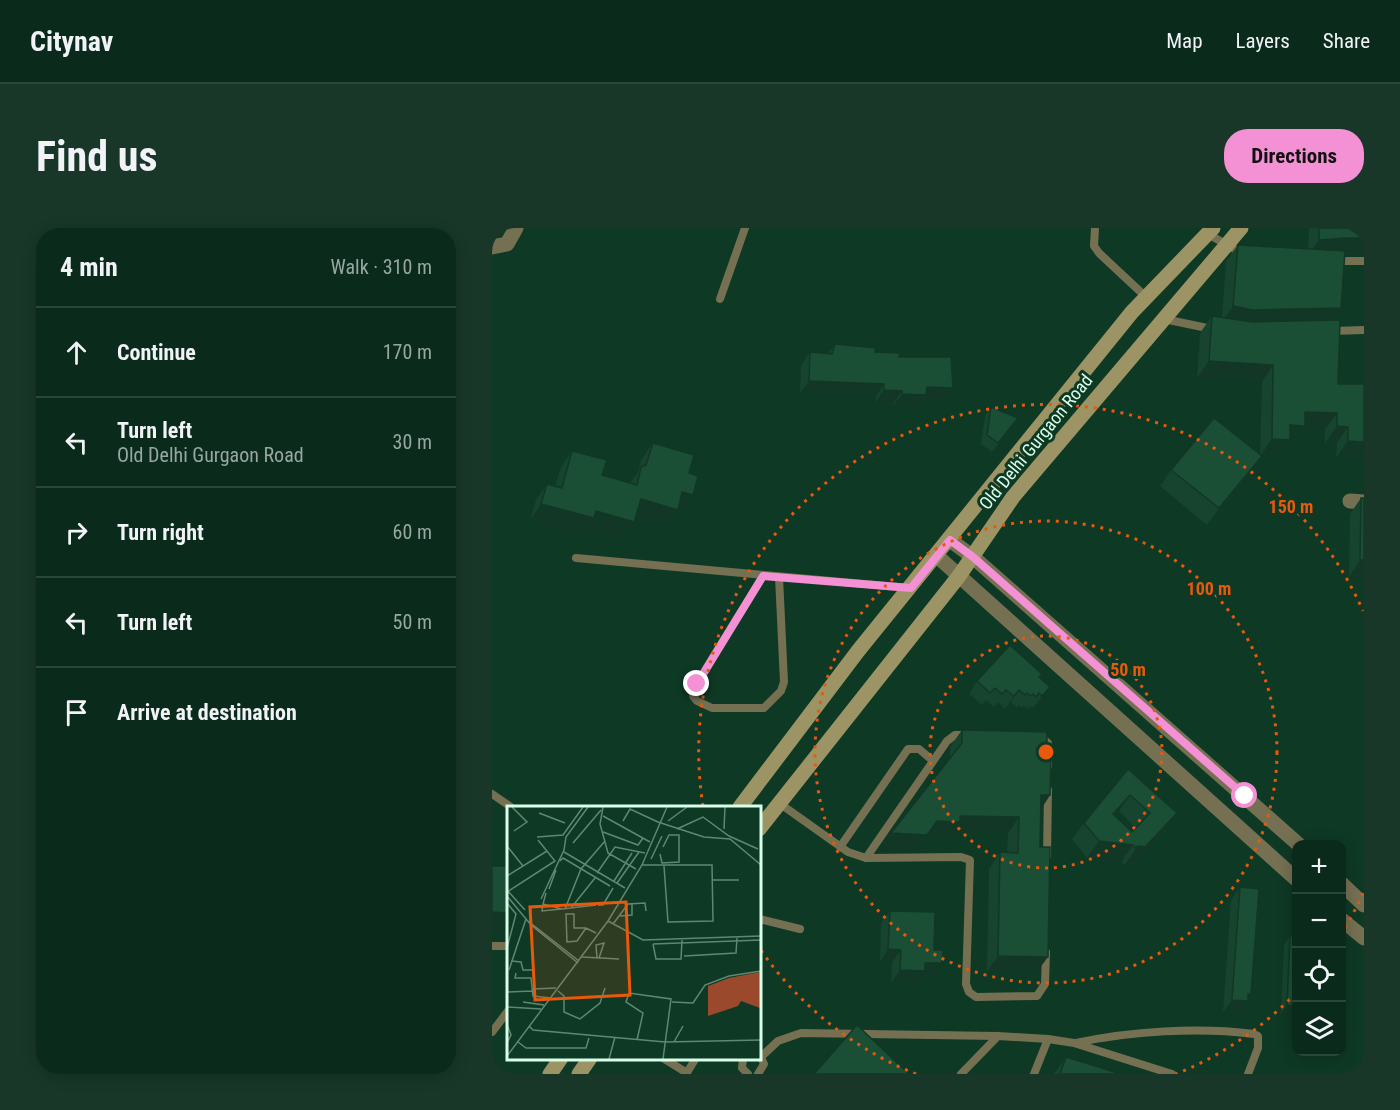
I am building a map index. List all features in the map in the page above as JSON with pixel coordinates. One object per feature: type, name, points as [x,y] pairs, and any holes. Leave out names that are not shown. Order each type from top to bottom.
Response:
[{"type":"main road","name":"Old Delhi Gurgaon Road","points":[[760,828],[959,576],[1013,497],[1241,228]]},
{"type":"main road","name":"Old Delhi Gurgaon Road","points":[[741,806],[858,651],[950,540],[982,496],[1146,297],[1210,231]]},
{"type":"main road","points":[[550,1074],[560,1059]]},
{"type":"main road","points":[[579,1074],[589,1059]]},
{"type":"street","points":[[492,247],[507,244],[516,228]]},
{"type":"street","points":[[950,540],[973,557],[1293,840]]},
{"type":"street","points":[[937,556],[1292,875]]},
{"type":"street","points":[[1346,889],[1364,905]]},
{"type":"street","points":[[1346,924],[1364,938]]},
{"type":"lane","points":[[720,299],[745,228]]},
{"type":"lane","points":[[1095,228],[1094,246],[1099,253],[1146,297]]},
{"type":"lane","points":[[1210,231],[1227,246],[1254,256]]},
{"type":"lane","points":[[1321,261],[1364,261]]},
{"type":"lane","points":[[1164,319],[1221,331]]},
{"type":"lane","points":[[1317,331],[1364,330]]},
{"type":"lane","points":[[576,558],[911,588]]},
{"type":"lane","points":[[763,576],[694,688],[693,696],[704,705],[764,708],[781,691],[784,682],[779,577]]},
{"type":"lane","points":[[866,858],[947,741],[955,735],[983,735]]},
{"type":"lane","points":[[1026,735],[1037,735],[1048,743],[1048,772]]},
{"type":"lane","points":[[840,847],[908,749],[919,749],[933,760]]},
{"type":"lane","points":[[1047,866],[1048,784]]},
{"type":"lane","points":[[492,794],[510,806]]},
{"type":"lane","points":[[779,803],[840,847],[866,858],[961,856],[970,860],[966,984],[969,992],[976,997],[1027,998],[1041,992],[1045,984],[1046,937]]},
{"type":"lane","points":[[760,919],[800,929]]},
{"type":"lane","points":[[492,1032],[507,1012]]},
{"type":"lane","points":[[758,1074],[765,1064],[760,1055],[778,1041],[801,1033],[1048,1039],[1074,1043],[1172,1074]]},
{"type":"lane","points":[[1074,1043],[1107,1036],[1146,1034],[1254,1034],[1258,1036],[1259,1042],[1248,1074]]},
{"type":"lane","points":[[961,1074],[998,1036]]},
{"type":"lane","points":[[1034,1074],[1048,1039]]},
{"type":"lane","points":[[665,1059],[686,1073],[695,1059]]},
{"type":"building","points":[[1319,228],[1364,228],[1364,238],[1319,240]]},
{"type":"building","points":[[1238,245],[1345,251],[1341,308],[1253,310],[1233,306]]},
{"type":"building","points":[[1212,316],[1252,322],[1340,320],[1338,384],[1364,384],[1364,442],[1348,441],[1348,427],[1337,426],[1337,413],[1305,412],[1305,426],[1290,425],[1290,440],[1272,439],[1273,365],[1209,361]]},
{"type":"building","points":[[835,344],[876,348],[875,352],[900,353],[899,357],[951,357],[953,388],[927,387],[926,395],[902,394],[902,391],[884,390],[884,384],[809,381],[810,352],[832,354]]},
{"type":"building","points":[[991,407],[1018,418],[998,443],[987,435]]},
{"type":"building","points":[[1214,418],[1262,456],[1219,508],[1171,470]]},
{"type":"building","points":[[653,443],[694,455],[689,473],[698,476],[693,495],[682,492],[678,510],[641,499],[634,522],[596,511],[594,518],[541,504],[547,484],[562,488],[572,451],[607,460],[602,475],[637,485],[641,467],[646,465]]},
{"type":"building","points":[[1361,498],[1364,498],[1364,560],[1360,560]]},
{"type":"building","points":[[1010,645],[1042,674],[1039,677],[1050,687],[1042,696],[1039,693],[1036,697],[1033,694],[1025,695],[1019,690],[1014,696],[1006,690],[1002,694],[995,688],[990,693],[977,681]]},
{"type":"building","points":[[962,730],[1047,732],[1047,757],[1051,757],[1050,795],[1041,795],[1040,847],[1050,847],[1048,957],[998,956],[1000,852],[1018,853],[1019,817],[960,816],[960,822],[937,821],[927,835],[891,833],[962,743]]},
{"type":"building","points":[[1128,769],[1177,813],[1147,845],[1149,847],[1138,846],[1136,848],[1133,845],[1099,841],[1084,823]],"holes":[[[1130,795],[1150,813],[1132,832],[1113,814]]]},
{"type":"building","points":[[492,866],[507,866],[507,913],[492,912]]},
{"type":"building","points":[[1240,887],[1259,889],[1251,994],[1248,994],[1248,1001],[1232,1000]]},
{"type":"building","points":[[890,911],[935,912],[934,950],[943,950],[942,963],[925,963],[925,971],[900,970],[901,950],[888,949]]},
{"type":"building","points":[[1290,936],[1292,936],[1292,1006],[1287,1005]]},
{"type":"building","points":[[857,1025],[909,1074],[814,1074]]},
{"type":"building","points":[[1066,1057],[1121,1074],[1060,1074]]},
{"type":"route","points":[[697,684],[763,576],[911,588],[950,540],[973,557],[1245,796]]}]
